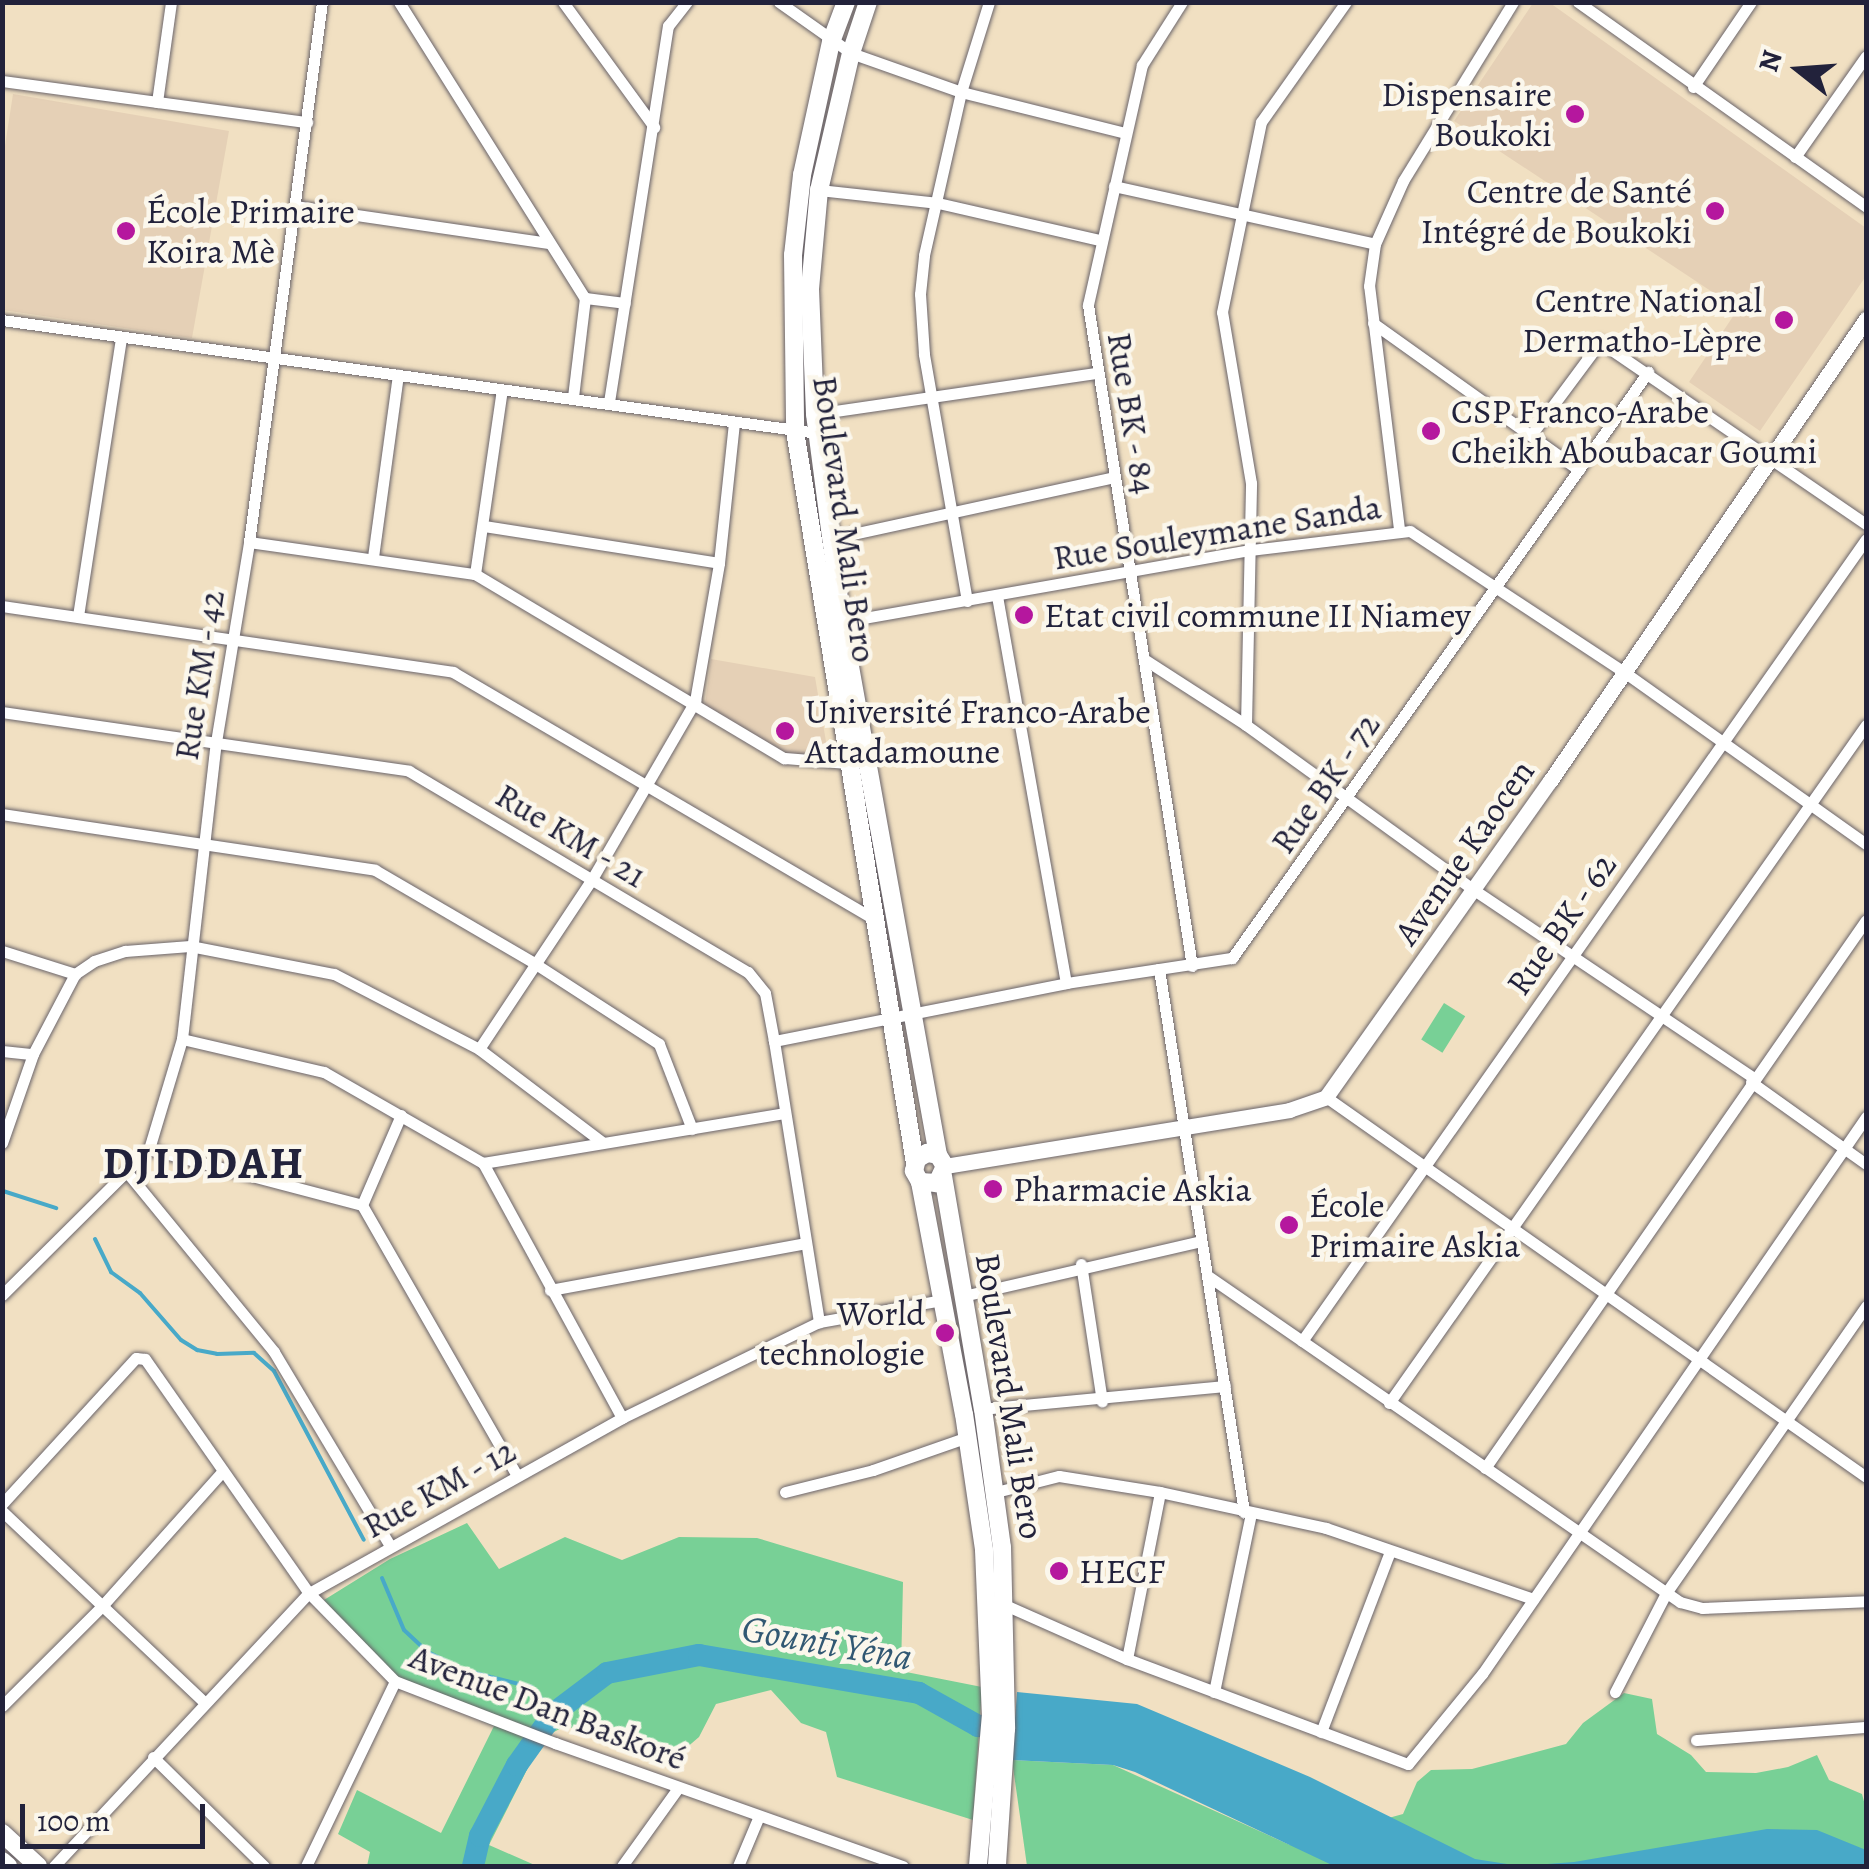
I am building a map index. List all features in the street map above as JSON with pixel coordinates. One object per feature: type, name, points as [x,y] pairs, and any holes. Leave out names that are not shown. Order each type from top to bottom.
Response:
[{"type":"main road","name":"Boulevard Mali Bero","points":[[846,2],[831,42],[802,175],[792,256],[795,431],[875,853],[913,1013],[942,1166],[996,1492],[1005,1605],[997,1866]]},
{"type":"main road","name":"Boulevard Mali Bero","points":[[868,2],[851,53],[820,190],[810,289],[814,414],[830,538],[833,623],[848,764],[869,819]]},
{"type":"main road","name":"Boulevard Mali Bero","points":[[875,853],[876,920],[917,1172],[968,1437],[984,1550],[999,1714]]},
{"type":"main road","points":[[924,1154],[942,1166],[931,1184],[917,1172],[924,1154]]},
{"type":"main road","name":"Boulevard Mali Bero","points":[[978,1866],[998,1742]]},
{"type":"main road","points":[[2,1832],[38,1866]]},
{"type":"main road","points":[[2,1861],[8,1866]]},
{"type":"street","points":[[157,102],[171,2]]},
{"type":"street","name":"Rue KM - 42","points":[[2,1294],[149,1149],[182,1039],[216,742],[249,542],[322,2]]},
{"type":"street","points":[[399,2],[585,298],[574,396]]},
{"type":"street","points":[[564,2],[654,128]]},
{"type":"street","points":[[609,402],[668,26],[687,2]]},
{"type":"street","points":[[779,2],[851,53],[961,92],[1124,133]]},
{"type":"street","points":[[967,600],[921,330],[920,279],[961,92],[988,2]]},
{"type":"street","points":[[1246,725],[1252,550],[1246,445],[1222,312],[1240,214],[1265,113],[1346,2]]},
{"type":"street","points":[[1399,529],[1369,286],[1375,244],[1403,182],[1513,2]]},
{"type":"street","points":[[1578,2],[1866,207]]},
{"type":"street","points":[[1693,87],[1751,2]]},
{"type":"street","name":"Rue BK - 84","points":[[1176,4],[1148,50],[1124,133],[1088,306],[1192,966]]},
{"type":"street","points":[[1794,157],[1866,56]]},
{"type":"street","points":[[2,80],[306,122]]},
{"type":"street","points":[[1114,186],[1375,244]]},
{"type":"street","points":[[820,190],[938,202],[1099,240]]},
{"type":"street","points":[[295,206],[548,244]]},
{"type":"street","points":[[585,298],[625,304]]},
{"type":"street","name":"Avenue Kaocen","points":[[1326,1096],[1474,890],[1866,319]]},
{"type":"street","points":[[2,320],[502,390],[574,396],[817,433]]},
{"type":"street","points":[[1373,324],[1579,470]]},
{"type":"street","points":[[78,616],[121,337]]},
{"type":"street","points":[[1531,435],[1596,344],[1604,344],[1866,524]]},
{"type":"street","name":"Rue BK - 72","points":[[774,1041],[1066,983],[1224,962],[1239,952],[1648,372]]},
{"type":"street","points":[[814,414],[1097,373]]},
{"type":"street","points":[[373,558],[398,375]]},
{"type":"street","points":[[475,574],[502,390]]},
{"type":"street","points":[[479,1048],[592,879],[696,701],[718,563],[734,423]]},
{"type":"street","points":[[830,538],[953,515],[1114,476]]},
{"type":"street","points":[[484,526],[718,563]]},
{"type":"street","name":"Rue Souleymane Sanda","points":[[833,623],[1252,550],[1399,529],[1420,535],[1498,587],[1866,844]]},
{"type":"street","name":"Rue BK - 62","points":[[1302,1341],[1866,538]]},
{"type":"street","points":[[249,542],[475,574],[696,701],[789,760],[848,764]]},
{"type":"street","points":[[997,596],[1066,983]]},
{"type":"street","points":[[2,606],[453,672],[876,920]]},
{"type":"street","points":[[1144,658],[1246,725],[1474,890],[1753,1080],[1866,1164]]},
{"type":"street","name":"Rue KM - 21","points":[[2,712],[409,771],[760,982],[774,1041],[819,1322]]},
{"type":"street","points":[[1390,1403],[1515,1230],[1866,724]]},
{"type":"street","points":[[2,814],[375,870],[534,963],[659,1044],[692,1128]]},
{"type":"street","points":[[1484,1468],[1866,920]]},
{"type":"street","points":[[2,1143],[33,1054],[75,974],[94,961],[125,951],[190,946],[321,969],[479,1048],[602,1142]]},
{"type":"street","points":[[2,951],[75,974]]},
{"type":"street","points":[[1160,969],[1201,1241],[1248,1512],[1214,1692]]},
{"type":"street","points":[[182,1039],[324,1072],[483,1164],[622,1418]]},
{"type":"street","points":[[2,1051],[33,1054]]},
{"type":"street","points":[[942,1166],[1289,1110],[1326,1096],[1866,1478]]},
{"type":"street","points":[[483,1164],[784,1113]]},
{"type":"street","points":[[362,1204],[401,1115]]},
{"type":"street","points":[[1005,1605],[1127,1659],[1408,1764],[1482,1674],[1866,1117]]},
{"type":"street","points":[[149,1149],[362,1204],[517,1476]]},
{"type":"street","points":[[126,1171],[274,1352],[389,1544]]},
{"type":"street","points":[[963,1296],[1201,1241]]},
{"type":"street","points":[[550,1290],[805,1243]]},
{"type":"street","points":[[1081,1267],[1102,1401]]},
{"type":"street","points":[[1208,1276],[1666,1593],[1702,1608],[1866,1600]]},
{"type":"street","name":"Rue KM - 12","points":[[54,1866],[309,1593],[389,1544],[622,1418],[819,1322],[943,1300]]},
{"type":"street","points":[[1616,1692],[1666,1593],[1866,1306]]},
{"type":"street","name":"Avenue Dan Baskoré","points":[[2,1507],[136,1358],[144,1359],[221,1474],[309,1593],[395,1681],[678,1788],[903,1866]]},
{"type":"street","points":[[964,1414],[1225,1386]]},
{"type":"street","points":[[784,1492],[873,1470],[968,1437]]},
{"type":"street","points":[[2,1706],[102,1606],[221,1474]]},
{"type":"street","points":[[996,1492],[1068,1476],[1160,1492],[1326,1528],[1534,1599]]},
{"type":"street","points":[[1127,1659],[1160,1492]]},
{"type":"street","points":[[2,1507],[204,1702]]},
{"type":"street","points":[[1321,1732],[1390,1552]]},
{"type":"street","points":[[306,1866],[395,1681]]},
{"type":"street","points":[[1696,1740],[1866,1727]]},
{"type":"street","points":[[153,1757],[264,1866]]},
{"type":"street","points":[[622,1866],[678,1788]]},
{"type":"street","points":[[738,1866],[759,1816]]},
{"type":"shaded area","points":[[1533,3],[1550,3],[1866,228],[1866,276],[1760,431],[1689,382],[1738,309],[1454,121]]},
{"type":"shaded area","points":[[13,94],[229,131],[192,338],[3,310],[2,165]]},
{"type":"shaded area","name":"Université Franco-Arabe Attadamoune","points":[[711,659],[815,677],[829,759],[789,757],[705,705]]},
{"type":"green space","points":[[1444,1003],[1465,1016],[1442,1053],[1421,1039]]},
{"type":"green space","points":[[467,1523],[499,1569],[565,1537],[622,1560],[679,1537],[757,1538],[903,1582],[901,1671],[982,1687],[973,1820],[837,1777],[826,1732],[801,1723],[771,1690],[716,1704],[699,1737],[678,1755],[565,1726],[543,1738],[489,1845],[537,1866],[367,1866],[370,1852],[338,1834],[357,1790],[441,1833],[494,1726],[405,1689],[324,1600],[390,1559]]},
{"type":"green space","points":[[1624,1693],[1652,1699],[1657,1734],[1691,1755],[1706,1772],[1756,1773],[1788,1767],[1817,1755],[1829,1780],[1862,1794],[1866,1809],[1866,1866],[1027,1866],[1012,1760],[1113,1765],[1290,1845],[1403,1814],[1417,1782],[1431,1770],[1472,1769],[1566,1744],[1583,1723]]},
{"type":"water","points":[[1017,1692],[1137,1704],[1310,1777],[1475,1859],[1520,1866],[1334,1866],[1135,1772],[1113,1765],[1012,1760]]},
{"type":"water","points":[[1767,1829],[1817,1830],[1866,1850],[1866,1866],[1520,1866],[1574,1862]]},
{"type":"waterway","points":[[3,1191],[56,1208]]},
{"type":"waterway","points":[[95,1239],[111,1272],[140,1293],[181,1340],[197,1350],[217,1354],[254,1353],[274,1371],[364,1540]]},
{"type":"waterway","points":[[382,1578],[404,1630],[428,1652],[463,1670],[531,1687],[554,1713]]},
{"type":"waterway","name":"Gounti Yéna","points":[[473,1866],[480,1836],[517,1765],[554,1713],[607,1673],[699,1655],[919,1693],[978,1726],[1009,1726]]},
{"type":"place","name":"Dispensaire Boukoki","points":[[1575,114]]},
{"type":"place","name":"Centre de Santé Intégré de Boukoki","points":[[1715,211]]},
{"type":"place","name":"École Primaire Koira Mè","points":[[126,231]]},
{"type":"place","name":"Centre National Dermatho-Lèpre","points":[[1784,320]]},
{"type":"place","name":"CSP Franco-Arabe Cheikh Aboubacar Goumi","points":[[1431,431]]},
{"type":"place","name":"Etat civil commune II Niamey","points":[[1024,615]]},
{"type":"place","name":"Université Franco-Arabe Attadamoune","points":[[785,731]]},
{"type":"place","name":"Pharmacie Askia","points":[[993,1189]]},
{"type":"place","name":"École Primaire Askia","points":[[1289,1225]]},
{"type":"place","name":"World technologie","points":[[945,1333]]},
{"type":"place","name":"HECF","points":[[1059,1571]]},
{"type":"district","name":"DJIDDAH","points":[[204,1164]]}]
